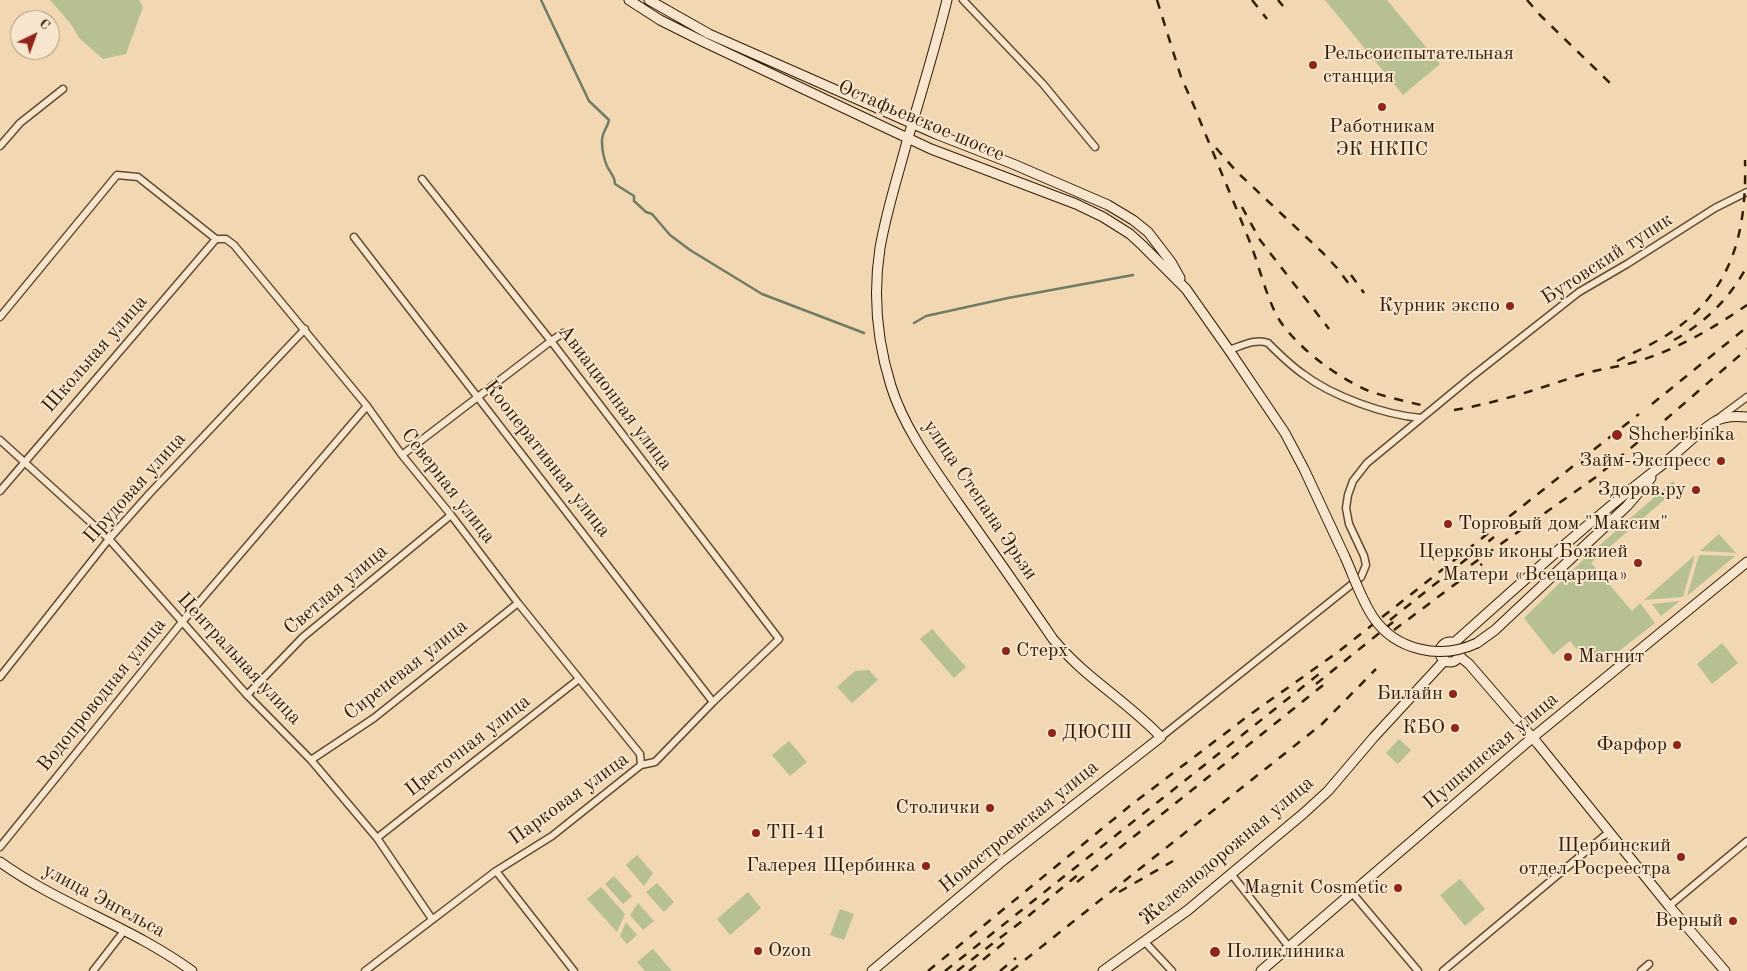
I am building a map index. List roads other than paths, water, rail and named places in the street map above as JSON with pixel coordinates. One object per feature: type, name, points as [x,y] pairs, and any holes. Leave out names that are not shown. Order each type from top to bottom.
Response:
[{"type":"main road","name":"Остафьевское шоссе","points":[[629,0],[660,20],[704,42],[931,149],[1103,216],[1117,224],[1142,244],[1186,290]]},
{"type":"main road","name":"Остафьевское шоссе","points":[[649,0],[709,34],[912,124],[1056,183],[1121,212],[1148,232],[1171,262],[1186,290],[1285,433],[1304,469],[1369,610],[1385,630],[1401,642],[1424,650],[1450,652],[1477,643],[1495,630],[1627,506],[1660,466]]},
{"type":"main road","name":"улица Степана Эрьзи","points":[[947,0],[908,138],[880,249],[878,318],[881,345],[891,386],[897,402],[928,460],[1054,639],[1073,661],[1149,724],[1161,737]]},
{"type":"main road","points":[[1715,421],[1735,416],[1747,416]]},
{"type":"main road","name":"Железнодорожная улица","points":[[1104,971],[1188,910],[1298,819],[1328,791],[1374,737],[1445,660],[1441,656],[1441,648],[1447,642],[1454,643],[1526,577],[1715,421]]},
{"type":"main road","name":"Пушкинская улица","points":[[1261,971],[1532,738],[1747,562]]},
{"type":"main road","points":[[1454,643],[1459,647],[1459,656]]},
{"type":"main road","points":[[1459,656],[1469,664],[1532,738],[1669,906],[1725,971]]},
{"type":"main road","points":[[1445,660],[1453,661],[1459,656]]},
{"type":"main road","name":"Новостроевская улица","points":[[872,971],[1000,863],[1161,737]]},
{"type":"main road","name":"улица Энгельса","points":[[0,862],[43,889],[124,931],[192,971]]},
{"type":"street","points":[[963,0],[1043,84],[1095,148]]},
{"type":"street","points":[[0,146],[20,123],[63,89]]},
{"type":"street","name":"Северная улица","points":[[0,317],[117,175],[138,176],[216,239],[226,239],[234,245],[367,406],[402,455],[451,515],[518,603],[640,754],[641,765]]},
{"type":"street","name":"Авиационная улица","points":[[422,179],[551,341],[779,639]]},
{"type":"street","name":"Бутовский тупик","points":[[1421,418],[1579,292],[1715,208],[1747,192]]},
{"type":"street","name":"Кооперативная улица","points":[[354,237],[713,702]]},
{"type":"street","name":"Школьная улица","points":[[0,491],[216,239]]},
{"type":"street","name":"Прудовая улица","points":[[0,677],[109,540],[150,493],[304,329]]},
{"type":"street","points":[[402,455],[563,333]]},
{"type":"street","points":[[1229,350],[1263,341],[1302,374],[1323,387],[1370,407],[1421,418]]},
{"type":"street","points":[[1715,421],[1747,397]]},
{"type":"street","name":"Водопроводная улица","points":[[0,847],[182,622],[367,406]]},
{"type":"street","name":"Новостроевская улица","points":[[1161,737],[1356,582],[1365,572],[1364,556],[1349,524],[1346,508],[1350,486],[1367,463],[1421,418]]},
{"type":"street","name":"Центральная улица","points":[[0,440],[109,540],[247,695],[311,760],[377,838],[432,919]]},
{"type":"street","name":"Светлая улица","points":[[247,695],[303,637],[451,515]]},
{"type":"street","name":"Сиреневая улица","points":[[311,760],[374,718],[518,603]]},
{"type":"street","name":"Парковая улица","points":[[364,971],[496,871],[552,836],[641,765],[654,762],[779,639]]},
{"type":"street","name":"Цветочная улица","points":[[377,838],[579,679]]},
{"type":"street","points":[[1443,971],[1609,832]]},
{"type":"street","points":[[1669,906],[1747,841]]},
{"type":"street","points":[[496,871],[574,971]]},
{"type":"street","points":[[1232,875],[1289,947]]},
{"type":"street","points":[[1352,894],[1418,971]]},
{"type":"street","points":[[93,971],[124,931]]},
{"type":"street","points":[[1145,942],[1172,971]]},
{"type":"street","points":[[1640,971],[1649,964]]},
{"type":"waterway","points":[[541,0],[589,101],[609,120],[602,139],[602,145],[605,161],[615,184],[634,196],[634,201],[646,212],[652,214],[670,235],[690,250],[762,294],[864,333]]},
{"type":"waterway","points":[[914,323],[926,316],[1008,298],[1133,275]]},
{"type":"railway","points":[[1157,0],[1181,77],[1194,106]]},
{"type":"railway","points":[[1252,0],[1267,19]]},
{"type":"railway","points":[[1278,0],[1283,6]]},
{"type":"railway","points":[[1527,0],[1613,86]]},
{"type":"railway","points":[[1192,101],[1251,245],[1270,302],[1288,332],[1320,362],[1345,379],[1369,391],[1421,405]]},
{"type":"railway","points":[[1216,148],[1236,171],[1323,253],[1352,288]]},
{"type":"railway","points":[[1617,361],[1661,339],[1689,318],[1707,300],[1721,280],[1731,259],[1743,212],[1745,160]]},
{"type":"railway","points":[[1242,207],[1260,240],[1329,329]]},
{"type":"railway","points":[[1674,340],[1696,326],[1725,299],[1747,266]]},
{"type":"railway","points":[[1351,275],[1364,293]]},
{"type":"railway","points":[[1454,410],[1503,399],[1583,374],[1629,364],[1650,357],[1693,338],[1747,305]]},
{"type":"railway","points":[[1652,404],[1747,327]]},
{"type":"railway","points":[[1665,420],[1747,349]]},
{"type":"railway","points":[[928,971],[1131,805],[1248,716],[1338,652],[1639,414]]},
{"type":"railway","points":[[1471,565],[1596,477],[1644,437]]},
{"type":"railway","points":[[1390,620],[1494,537]]},
{"type":"railway","points":[[1394,630],[1482,564]]},
{"type":"railway","points":[[1316,684],[1398,618]]},
{"type":"railway","points":[[1011,971],[1322,724],[1376,669]]},
{"type":"railway","points":[[945,971],[1319,674]]},
{"type":"railway","points":[[1077,882],[1327,682]]},
{"type":"railway","points":[[1119,892],[1173,861]]},
{"type":"railway","points":[[957,971],[1026,918],[1080,873]]},
{"type":"railway","points":[[969,971],[1010,938]]},
{"type":"railway","points":[[1000,971],[1016,958]]},
{"type":"place","name":"Рельсоиспытательная станция","points":[[1313,65]]},
{"type":"place","name":"Работникам ЭК НКПС","points":[[1382,107]]},
{"type":"place","name":"Курник экспо","points":[[1510,306]]},
{"type":"place","name":"Shcherbinka","points":[[1617,435]]},
{"type":"place","name":"Займ-Экспресс","points":[[1721,461]]},
{"type":"place","name":"Здоров.ру","points":[[1696,490]]},
{"type":"place","name":"Торговый дом \"Максим\"","points":[[1448,524]]},
{"type":"place","name":"Церковь иконы Божией Матери «Всецарица»","points":[[1638,563]]},
{"type":"place","name":"Стерх","points":[[1006,651]]},
{"type":"place","name":"Магнит","points":[[1568,657]]},
{"type":"place","name":"Билайн","points":[[1453,694]]},
{"type":"place","name":"КБО","points":[[1455,728]]},
{"type":"place","name":"ДЮСШ","points":[[1052,733]]},
{"type":"place","name":"Фарфор","points":[[1677,745]]},
{"type":"place","name":"Столички","points":[[990,808]]},
{"type":"place","name":"ТП-41","points":[[756,833]]},
{"type":"place","name":"Щербинский отдел Росреестра","points":[[1681,857]]},
{"type":"place","name":"Галерея Щербинка","points":[[926,866]]},
{"type":"place","name":"Magnit Cosmetic","points":[[1398,888]]},
{"type":"place","name":"Верный","points":[[1733,921]]},
{"type":"place","name":"Ozon","points":[[758,951]]},
{"type":"place","name":"Поликлиника","points":[[1215,952]]}]
